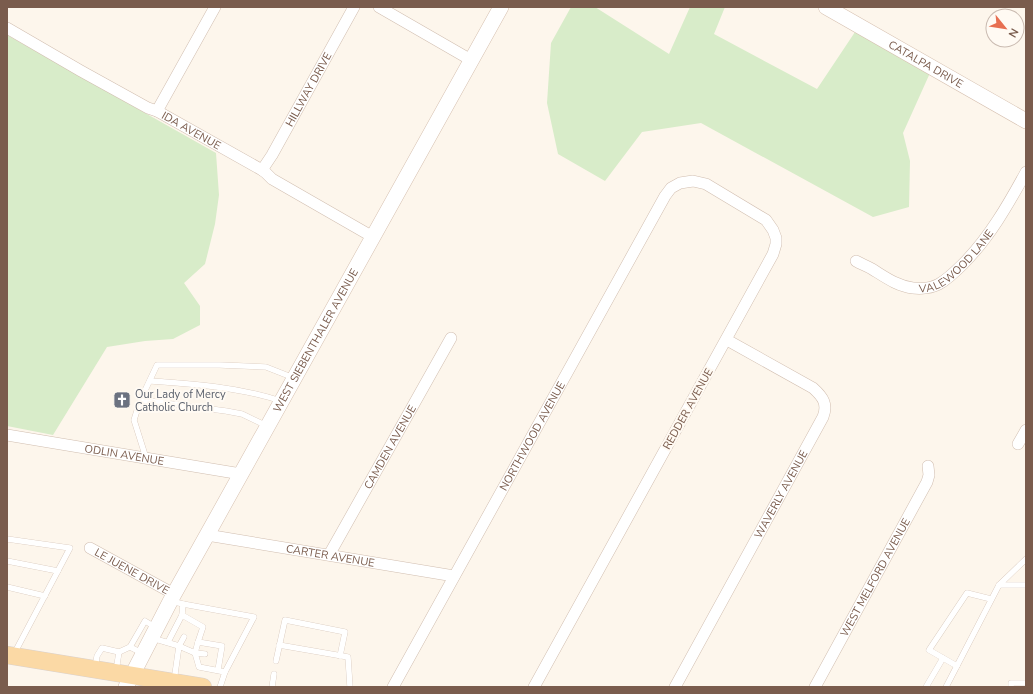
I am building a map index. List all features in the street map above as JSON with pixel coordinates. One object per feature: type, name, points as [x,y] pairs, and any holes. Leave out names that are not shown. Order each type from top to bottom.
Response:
[{"type":"main road","name":"WEST SIEBENTHALER AVENUE","points":[[124,679],[137,651],[154,633],[176,600],[207,535],[500,7]]},
{"type":"main road","name":"CATALPA DRIVE","points":[[826,7],[1026,121]]},
{"type":"main road","points":[[10,656],[95,670],[124,679],[173,682],[203,687]]},
{"type":"street","points":[[157,111],[215,7]]},
{"type":"street","name":"HILLWAY DRIVE","points":[[262,170],[272,155],[354,7]]},
{"type":"street","points":[[379,7],[471,60]]},
{"type":"street","name":"IDA AVENUE","points":[[7,28],[88,75],[148,108],[157,111],[262,170],[272,179],[373,237]]},
{"type":"street","name":"VALEWOOD LANE","points":[[856,261],[891,281],[906,287],[915,289],[939,284],[955,272],[978,247],[1004,211],[1026,172]]},
{"type":"street","name":"REDDER AVENUE","points":[[534,687],[774,254],[776,244],[774,230],[766,220],[706,184],[688,181],[674,186]]},
{"type":"street","name":"NORTHWOOD AVENUE","points":[[393,687],[665,196],[674,186]]},
{"type":"street","name":"CAMDEN AVENUE","points":[[330,556],[451,338]]},
{"type":"street","name":"WAVERLY AVENUE","points":[[674,687],[825,413],[825,403],[813,388],[727,340]]},
{"type":"street","points":[[1018,444],[1026,430]]},
{"type":"street","name":"ODLIN AVENUE","points":[[7,435],[241,474]]},
{"type":"street","name":"WEST MELFORD AVENUE","points":[[815,687],[927,482],[929,475],[928,466]]},
{"type":"street","name":"CARTER AVENUE","points":[[207,535],[454,576]]},
{"type":"street","name":"LE JUENE DRIVE","points":[[90,548],[176,600]]},
{"type":"lane","points":[[146,458],[134,420],[141,400],[157,365],[266,367],[294,378]]},
{"type":"lane","points":[[150,381],[226,388],[262,394],[281,401]]},
{"type":"lane","points":[[141,400],[226,410],[242,414],[268,426]]},
{"type":"lane","points":[[7,539],[70,548],[45,596],[10,656]]},
{"type":"lane","points":[[946,687],[999,585],[1026,559]]},
{"type":"lane","points":[[7,561],[58,571]]},
{"type":"lane","points":[[999,585],[1026,585]]},
{"type":"lane","points":[[7,587],[45,596]]},
{"type":"lane","points":[[957,666],[929,650],[967,592],[991,600]]},
{"type":"lane","points":[[176,600],[182,615],[192,623],[203,627],[195,653],[199,667],[225,672]]},
{"type":"lane","points":[[176,600],[254,617],[225,672],[220,687]]},
{"type":"lane","points":[[168,642],[182,615]]},
{"type":"lane","points":[[276,661],[284,620],[346,632],[340,656]]},
{"type":"lane","points":[[154,633],[168,642],[195,653],[205,654]]},
{"type":"lane","points":[[173,682],[179,646],[184,637]]},
{"type":"lane","points":[[198,642],[222,646],[218,670]]},
{"type":"lane","points":[[279,645],[348,657],[350,687]]},
{"type":"lane","points":[[95,670],[97,656],[102,648],[119,652],[137,651]]},
{"type":"lane","points":[[119,652],[124,679]]},
{"type":"lane","points":[[926,687],[943,658]]},
{"type":"lane","points":[[272,687],[274,674]]},
{"type":"lane","points":[[1011,687],[1011,683],[1026,683]]},
{"type":"green space","points":[[571,7],[595,7],[669,54],[690,7],[725,7],[714,34],[817,89],[855,32],[930,73],[903,133],[910,161],[909,207],[873,217],[701,123],[642,132],[605,181],[558,154],[547,103],[551,43]]},
{"type":"green space","points":[[7,35],[216,153],[219,195],[215,224],[205,264],[184,283],[200,306],[200,325],[173,339],[145,341],[107,347],[53,435],[7,426]]},
{"type":"place","name":"Our Lady of Mercy Catholic Church","points":[[122,400]]}]
